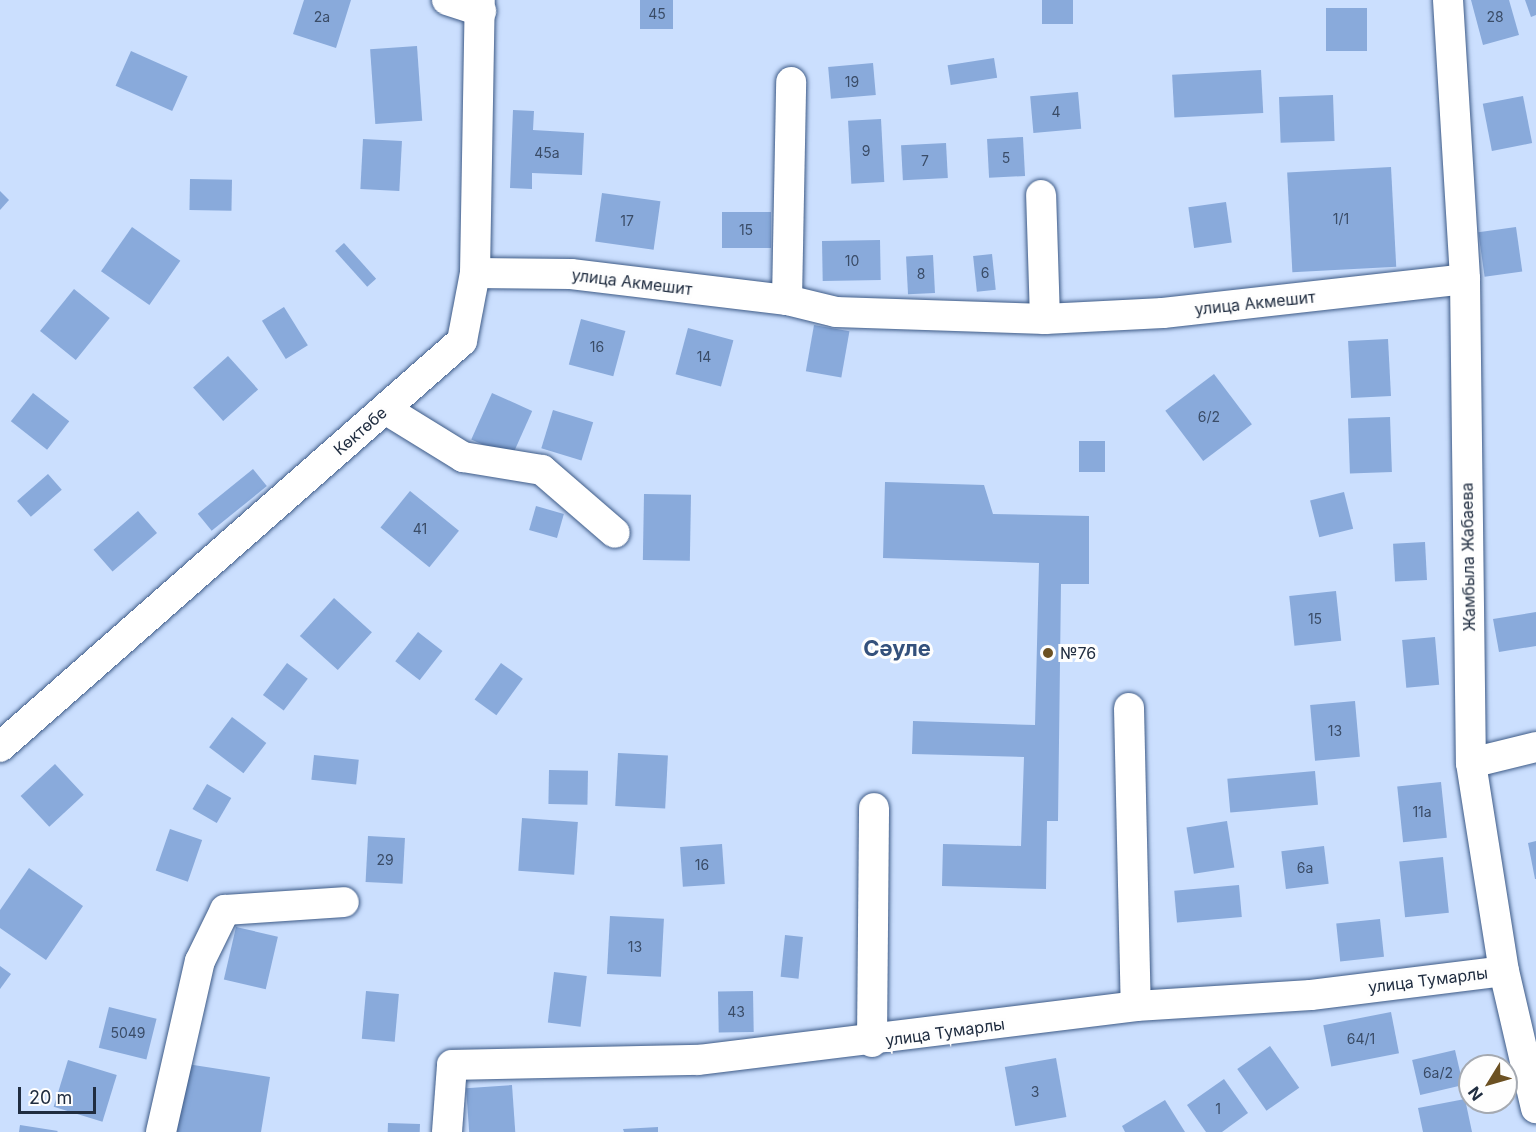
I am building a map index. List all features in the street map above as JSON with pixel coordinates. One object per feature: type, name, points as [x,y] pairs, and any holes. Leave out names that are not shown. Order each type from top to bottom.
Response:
[{"type":"street","points":[[447,0],[480,5]]},
{"type":"street","name":"Жамбыла Жабаева","points":[[1448,0],[1465,279],[1471,763],[1504,971],[1536,1108]]},
{"type":"street","name":"Көктөбе","points":[[0,747],[462,341],[475,273],[480,5]]},
{"type":"street","points":[[787,300],[791,82]]},
{"type":"street","points":[[1041,195],[1045,319]]},
{"type":"street","name":"улица Акмешит","points":[[475,273],[571,274],[787,300],[836,312],[1045,319],[1162,313],[1465,279]]},
{"type":"street","points":[[385,409],[464,457],[542,470],[615,533]]},
{"type":"street","points":[[1129,708],[1136,1006]]},
{"type":"street","points":[[1471,763],[1536,747]]},
{"type":"street","points":[[872,1042],[874,808]]},
{"type":"street","points":[[161,1132],[200,961],[225,909],[344,902]]},
{"type":"street","name":"улица Тумарлы","points":[[447,1132],[452,1065],[698,1060],[872,1042],[1136,1006],[1311,995],[1504,971]]},
{"type":"building","points":[[304,0],[351,0],[336,48],[293,34]]},
{"type":"building","points":[[640,0],[673,0],[673,29],[640,29]]},
{"type":"building","points":[[1042,0],[1073,0],[1073,24],[1042,24]]},
{"type":"building","points":[[1471,0],[1509,0],[1519,35],[1483,45]]},
{"type":"building","points":[[1525,0],[1536,0],[1536,15],[1531,17]]},
{"type":"building","points":[[1326,8],[1367,8],[1367,51],[1326,51]]},
{"type":"building","points":[[417,46],[422,121],[375,124],[370,49]]},
{"type":"building","points":[[131,51],[188,76],[172,111],[116,86]]},
{"type":"building","points":[[994,58],[997,78],[951,85],[948,65]]},
{"type":"building","points":[[873,63],[876,95],[831,99],[828,67]]},
{"type":"building","points":[[1261,70],[1263,113],[1174,118],[1172,75]]},
{"type":"building","points":[[1078,92],[1081,129],[1033,133],[1030,96]]},
{"type":"building","points":[[1333,95],[1335,141],[1281,143],[1279,97]]},
{"type":"building","points":[[1523,96],[1532,143],[1492,151],[1483,104]]},
{"type":"building","points":[[513,110],[534,111],[533,130],[584,133],[582,175],[532,173],[532,189],[510,188]]},
{"type":"building","points":[[881,119],[884,182],[851,184],[848,121]]},
{"type":"building","points":[[1023,137],[1025,176],[989,178],[987,139]]},
{"type":"building","points":[[363,139],[402,141],[399,191],[360,189]]},
{"type":"building","points":[[946,143],[948,178],[903,180],[901,145]]},
{"type":"building","points":[[1391,167],[1396,267],[1292,272],[1287,172]]},
{"type":"building","points":[[190,179],[232,180],[231,211],[189,210]]},
{"type":"building","points":[[0,191],[9,200],[0,210]]},
{"type":"building","points":[[602,193],[660,201],[654,250],[595,242]]},
{"type":"building","points":[[1226,202],[1232,243],[1194,248],[1188,207]]},
{"type":"building","points":[[722,212],[771,212],[771,248],[722,248]]},
{"type":"building","points":[[132,227],[180,261],[149,305],[101,271]]},
{"type":"building","points":[[1516,227],[1522,272],[1485,277],[1478,232]]},
{"type":"building","points":[[880,240],[881,280],[823,281],[822,241]]},
{"type":"building","points":[[344,243],[376,279],[367,287],[335,251]]},
{"type":"building","points":[[992,254],[996,290],[977,292],[973,256]]},
{"type":"building","points":[[933,255],[935,293],[908,294],[906,256]]},
{"type":"building","points":[[74,289],[110,318],[76,360],[40,331]]},
{"type":"building","points":[[284,307],[308,345],[286,359],[262,321]]},
{"type":"building","points":[[581,319],[625,331],[613,376],[569,364]]},
{"type":"building","points":[[814,325],[849,331],[841,378],[806,371]]},
{"type":"building","points":[[688,328],[733,340],[721,387],[676,374]]},
{"type":"building","points":[[1388,339],[1391,396],[1351,398],[1348,341]]},
{"type":"building","points":[[228,356],[258,389],[223,421],[193,387]]},
{"type":"building","points":[[1214,374],[1252,424],[1203,461],[1165,411]]},
{"type":"building","points":[[33,393],[69,421],[47,450],[11,421]]},
{"type":"building","points":[[492,393],[532,411],[511,457],[471,440]]},
{"type":"building","points":[[553,410],[593,422],[581,461],[541,448]]},
{"type":"building","points":[[1390,417],[1392,472],[1350,473],[1348,418]]},
{"type":"building","points":[[1079,441],[1105,441],[1105,472],[1079,472]]},
{"type":"building","points":[[253,469],[267,486],[212,531],[198,514]]},
{"type":"building","points":[[48,474],[62,490],[31,517],[17,501]]},
{"type":"building","name":"№76","points":[[885,482],[984,485],[993,514],[1089,516],[1089,584],[1061,584],[1058,821],[1047,821],[1046,889],[942,886],[943,844],[1021,846],[1024,757],[912,754],[913,721],[1035,725],[1039,563],[883,558]]},
{"type":"building","points":[[410,491],[459,531],[429,567],[380,528]]},
{"type":"building","points":[[1344,492],[1353,529],[1319,537],[1310,500]]},
{"type":"building","points":[[644,494],[691,495],[690,561],[643,560]]},
{"type":"building","points":[[536,506],[564,514],[557,538],[529,530]]},
{"type":"building","points":[[138,511],[157,533],[112,572],[93,550]]},
{"type":"building","points":[[1425,542],[1427,580],[1395,582],[1393,544]]},
{"type":"building","points":[[1336,591],[1341,641],[1294,646],[1289,596]]},
{"type":"building","points":[[334,598],[372,632],[338,670],[300,636]]},
{"type":"building","points":[[1536,612],[1536,646],[1499,652],[1493,619]]},
{"type":"building","points":[[418,632],[442,651],[420,680],[395,661]]},
{"type":"building","points":[[1435,637],[1439,685],[1406,688],[1402,640]]},
{"type":"building","points":[[287,663],[308,679],[284,711],[263,695]]},
{"type":"building","points":[[501,663],[523,679],[496,715],[475,699]]},
{"type":"building","points":[[1355,701],[1360,757],[1315,761],[1310,705]]},
{"type":"building","points":[[232,717],[266,743],[243,773],[209,747]]},
{"type":"building","points":[[618,753],[668,756],[665,809],[615,806]]},
{"type":"building","points":[[314,755],[359,760],[356,785],[311,780]]},
{"type":"building","points":[[55,764],[84,795],[49,827],[21,796]]},
{"type":"building","points":[[549,770],[588,771],[587,805],[548,804]]},
{"type":"building","points":[[1315,771],[1318,805],[1230,813],[1227,779]]},
{"type":"building","points":[[1441,782],[1447,838],[1403,842],[1397,787]]},
{"type":"building","points":[[207,784],[231,798],[217,823],[192,809]]},
{"type":"building","points":[[522,818],[578,822],[574,875],[518,871]]},
{"type":"building","points":[[1227,821],[1234,867],[1194,874],[1187,827]]},
{"type":"building","points":[[170,829],[202,840],[188,882],[156,871]]},
{"type":"building","points":[[368,836],[405,838],[403,884],[366,882]]},
{"type":"building","points":[[1536,841],[1536,879],[1535,879],[1528,843]]},
{"type":"building","points":[[722,844],[725,884],[683,887],[680,847]]},
{"type":"building","points":[[1324,846],[1329,884],[1286,889],[1281,851]]},
{"type":"building","points":[[1443,857],[1449,913],[1405,917],[1399,862]]},
{"type":"building","points":[[29,868],[83,906],[46,960],[0,928],[0,910]]},
{"type":"building","points":[[1239,885],[1242,917],[1177,923],[1174,891]]},
{"type":"building","points":[[610,916],[664,919],[661,977],[607,974]]},
{"type":"building","points":[[1380,919],[1384,957],[1340,961],[1336,924]]},
{"type":"building","points":[[236,927],[278,937],[266,989],[224,980]]},
{"type":"building","points":[[785,935],[803,937],[799,979],[781,977]]},
{"type":"building","points":[[0,966],[11,974],[0,989]]},
{"type":"building","points":[[554,972],[587,976],[581,1027],[548,1023]]},
{"type":"building","points":[[366,991],[399,994],[395,1042],[362,1039]]},
{"type":"building","points":[[753,991],[754,1032],[719,1033],[718,992]]},
{"type":"building","points":[[109,1007],[157,1019],[146,1060],[99,1048]]},
{"type":"building","points":[[1391,1012],[1399,1053],[1331,1066],[1323,1025]]},
{"type":"building","points":[[1270,1046],[1299,1088],[1266,1111],[1237,1069]]},
{"type":"building","points":[[1455,1050],[1458,1063],[1458,1086],[1420,1095],[1412,1060]]},
{"type":"building","points":[[1056,1058],[1066,1117],[1015,1126],[1005,1067]]},
{"type":"building","points":[[68,1060],[117,1075],[102,1122],[54,1107]]},
{"type":"building","points":[[187,1064],[270,1077],[261,1132],[177,1132]]},
{"type":"building","points":[[1224,1079],[1248,1113],[1222,1132],[1206,1132],[1187,1105]]},
{"type":"building","points":[[512,1085],[515,1132],[469,1132],[466,1088]]},
{"type":"building","points":[[1165,1100],[1185,1132],[1125,1132],[1122,1126]]},
{"type":"building","points":[[1458,1100],[1458,1114],[1468,1114],[1472,1132],[1423,1132],[1418,1108]]},
{"type":"building","points":[[388,1123],[420,1124],[420,1132],[388,1132]]},
{"type":"building","points":[[20,1125],[58,1131],[19,1132]]},
{"type":"building","points":[[658,1127],[658,1132],[624,1132],[623,1129]]},
{"type":"place","name":"№76","points":[[1048,653]]},
{"type":"district","name":"Сәуле","points":[[897,649]]}]
